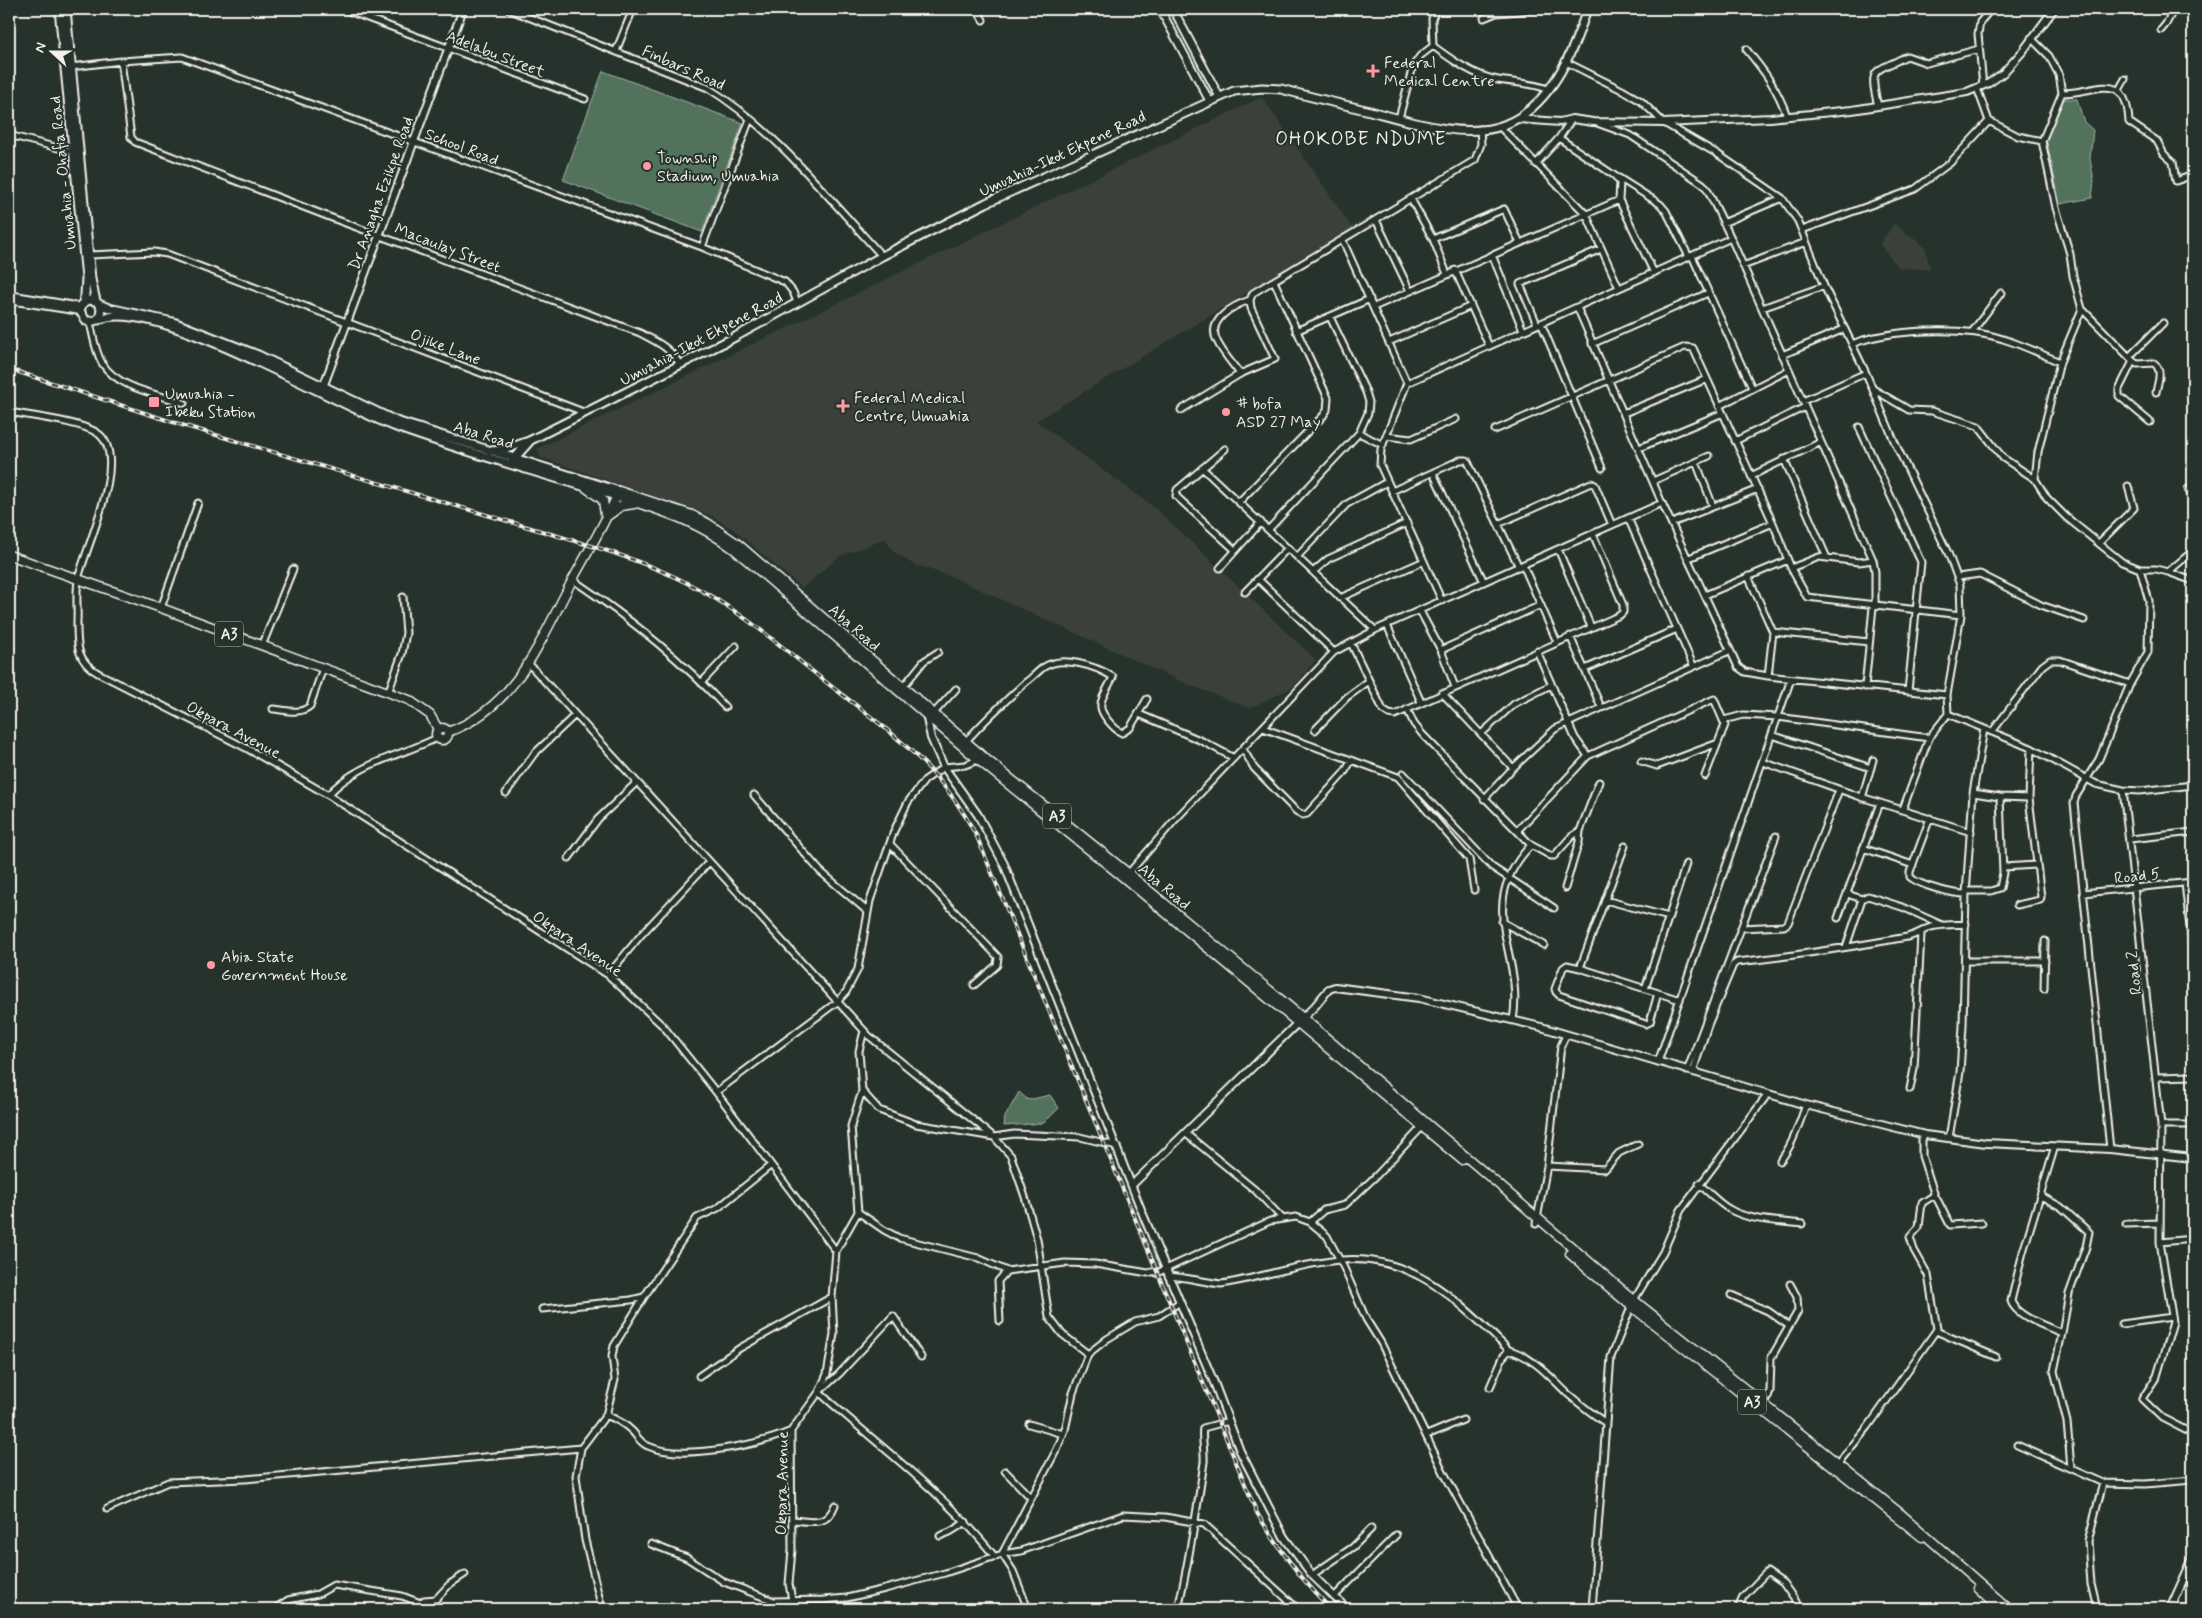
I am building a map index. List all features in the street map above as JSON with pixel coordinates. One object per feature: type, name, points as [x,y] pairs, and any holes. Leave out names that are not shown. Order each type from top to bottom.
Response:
[{"type":"main road","name":"Umuahia - Ohafia Road","points":[[59,9],[86,278],[85,294],[81,307]]},
{"type":"main road","name":"Umuahia - Ohafia Road","points":[[66,9],[92,286],[98,303]]},
{"type":"main road","name":"Umuahia-Ikot Ekpene Road","points":[[529,442],[680,365],[882,256],[986,203],[1219,96],[1247,88],[1281,89],[1448,129],[1480,129],[1499,126],[1517,118],[1532,108],[1548,88],[1566,62],[1579,36],[1587,9]]},
{"type":"main road","points":[[89,300],[98,303],[101,314],[94,321],[83,319],[81,307],[89,300]]},
{"type":"main road","name":"Aba Road","points":[[98,303],[108,308],[173,322],[258,355],[394,427],[510,460],[585,487],[672,507],[709,524],[738,544],[786,590],[930,714],[966,741],[1479,1171]]},
{"type":"main road","name":"Aba Road","points":[[94,321],[111,316],[171,327],[255,360],[396,421],[617,494],[670,513],[706,530],[734,549],[786,590],[903,687],[978,760],[1126,876]]},
{"type":"main road","points":[[490,451],[529,442]]},
{"type":"main road","points":[[510,460],[529,442]]},
{"type":"main road","points":[[510,460],[512,447]]},
{"type":"main road","points":[[522,448],[521,456],[524,462]]},
{"type":"main road","points":[[585,487],[603,500],[605,507],[604,520]]},
{"type":"main road","points":[[448,732],[473,721],[488,710],[502,697],[528,664],[617,494]]},
{"type":"main road","points":[[604,520],[621,506],[641,504]]},
{"type":"main road","name":"A3","points":[[9,555],[161,608],[388,692],[420,706],[430,715],[438,729]]},
{"type":"main road","points":[[444,728],[448,732],[448,736],[445,739],[437,738],[438,729],[444,728]]},
{"type":"main road","name":"Aba Road","points":[[1300,1020],[1422,1127],[1479,1171]]},
{"type":"main road","name":"A3","points":[[1479,1171],[1632,1303],[1958,1565],[2000,1609]]},
{"type":"main road","name":"A3","points":[[1632,1303],[1838,1463],[2009,1609]]},
{"type":"street","name":"Adelabu Street","points":[[342,9],[585,99]]},
{"type":"street","name":"Dr Anagha Ezikpe Road","points":[[321,390],[463,9]]},
{"type":"street","name":"Finbars Road","points":[[508,9],[708,88],[733,103],[782,148],[882,256]]},
{"type":"street","points":[[616,51],[632,9]]},
{"type":"street","points":[[977,9],[983,20]]},
{"type":"street","points":[[1160,9],[1209,100]]},
{"type":"street","points":[[1172,9],[1219,96]]},
{"type":"street","points":[[1433,46],[1432,19],[1436,9]]},
{"type":"street","points":[[1484,18],[1496,13],[1542,9]]},
{"type":"street","points":[[1991,9],[1980,22],[1978,34],[1980,87],[1989,121],[2027,139],[2042,141]]},
{"type":"street","points":[[1517,118],[1560,122],[1572,119],[1593,122],[1664,123],[1787,116],[1878,106],[1967,92],[1980,87],[2003,73],[2054,9]]},
{"type":"street","points":[[2161,30],[2174,9]]},
{"type":"street","points":[[2031,38],[2049,56],[2059,76],[2062,93],[2042,141],[2082,309],[2137,364],[2154,363],[2158,366],[2160,370],[2156,392]]},
{"type":"street","points":[[1433,46],[1454,62],[1490,78],[1528,83],[1548,88]]},
{"type":"street","points":[[1399,118],[1413,66],[1420,56],[1433,46]]},
{"type":"street","points":[[1746,49],[1764,71],[1779,94],[1787,116]]},
{"type":"street","points":[[1878,106],[1872,82],[1873,75],[1879,69],[1907,56],[1926,63],[1979,49]]},
{"type":"street","name":"School Road","points":[[71,67],[182,57],[702,248],[785,282],[793,292],[797,302]]},
{"type":"street","name":"Macaulay Street","points":[[121,61],[133,140],[640,333],[666,347],[675,356],[680,365]]},
{"type":"street","points":[[1566,62],[1641,101],[1664,123],[1716,153],[1782,198],[1798,221],[1824,286],[1866,373],[1958,577],[1961,595],[1961,615],[1947,695],[1948,714],[1928,738],[1903,809]]},
{"type":"street","points":[[2119,90],[2125,79]]},
{"type":"street","points":[[2062,93],[2075,93],[2110,86],[2119,90],[2128,106],[2129,122],[2157,141],[2164,154],[2173,162],[2176,181],[2193,175]]},
{"type":"street","points":[[1532,108],[1541,120]]},
{"type":"street","points":[[702,248],[750,119]]},
{"type":"street","points":[[1536,164],[1559,138],[1572,119]]},
{"type":"street","points":[[1802,230],[1915,189],[1950,163],[1989,121]]},
{"type":"street","points":[[1593,122],[1630,135],[1703,184],[1731,238],[1874,560],[1875,606],[1873,607],[1865,686]]},
{"type":"street","points":[[1499,126],[1586,214],[1619,288]]},
{"type":"street","points":[[1180,410],[1240,374],[1274,360],[1275,356],[1250,308],[1250,300],[1253,294],[1475,160],[1481,144],[1480,129]]},
{"type":"street","points":[[9,135],[73,152]]},
{"type":"street","points":[[1559,138],[1660,204],[1666,211],[1708,293],[1752,388]]},
{"type":"street","points":[[1615,176],[1620,183],[1619,200],[1654,273]]},
{"type":"street","points":[[1723,223],[1782,198]]},
{"type":"street","points":[[1411,200],[1433,239],[1447,274]]},
{"type":"street","points":[[1374,307],[1619,200]]},
{"type":"street","points":[[1433,239],[1504,209],[1520,243]]},
{"type":"street","points":[[1376,220],[1410,291]]},
{"type":"street","points":[[1442,601],[1380,465],[1383,445],[1407,383],[1731,238]]},
{"type":"street","points":[[1343,241],[1407,383]]},
{"type":"street","points":[[1743,266],[1806,242]]},
{"type":"street","points":[[1601,249],[1520,284],[1572,396],[1602,468]]},
{"type":"street","name":"Ojike Lane","points":[[90,255],[154,252],[167,254],[586,413]]},
{"type":"street","points":[[1492,255],[1523,330]]},
{"type":"street","points":[[1455,270],[1489,346]]},
{"type":"street","points":[[1239,502],[1327,410],[1328,398],[1274,281]]},
{"type":"street","points":[[1762,308],[1824,286]]},
{"type":"street","points":[[1972,332],[2001,292]]},
{"type":"street","points":[[1592,344],[1708,293]]},
{"type":"street","points":[[9,295],[81,307]]},
{"type":"street","points":[[1296,331],[1370,299]]},
{"type":"street","points":[[9,300],[81,307]]},
{"type":"street","points":[[1240,374],[1216,339],[1216,326],[1223,313],[1237,304],[1250,300]]},
{"type":"street","points":[[1389,342],[1471,306]]},
{"type":"street","points":[[1576,307],[1610,380],[1662,502],[1705,594],[1728,651],[1741,670],[1792,679],[1947,695]]},
{"type":"street","points":[[2035,479],[2040,443],[2060,362],[2082,309]]},
{"type":"street","points":[[1269,529],[1359,433],[1368,413],[1369,402],[1330,317]]},
{"type":"street","points":[[94,321],[94,341],[102,363],[112,374],[126,384],[184,403]]},
{"type":"street","points":[[2150,422],[2119,396],[2119,389],[2132,358],[2163,323]]},
{"type":"street","points":[[1782,355],[1844,329]]},
{"type":"street","points":[[1852,344],[1868,338],[1924,332],[1972,332],[2003,338],[2060,362]]},
{"type":"street","points":[[1495,430],[1685,347],[1693,348],[1758,489],[1791,568],[1807,597],[1961,615]]},
{"type":"street","points":[[1719,406],[1789,370]]},
{"type":"street","points":[[1803,400],[1866,373]]},
{"type":"street","points":[[1624,413],[1707,379]]},
{"type":"street","points":[[1872,389],[1909,410],[1932,412],[1978,426],[2004,458],[2035,479],[2047,498],[2066,517],[2122,562],[2140,569],[2156,569],[2168,572],[2193,581]]},
{"type":"street","points":[[1735,441],[1805,406]]},
{"type":"street","name":"Okpara Avenue","points":[[9,412],[87,428],[101,436],[109,449],[111,465],[107,486],[78,578],[77,649],[90,669],[248,749],[328,795],[608,975],[664,1027],[716,1092],[836,1251],[832,1297],[834,1334],[827,1374],[819,1392],[791,1431],[792,1520],[790,1584],[792,1600]]},
{"type":"street","points":[[1639,448],[1723,413]]},
{"type":"street","points":[[1386,436],[1410,439],[1456,419]]},
{"type":"street","points":[[1859,427],[1921,562],[1918,610],[1908,691]]},
{"type":"street","points":[[1359,433],[1383,445]]},
{"type":"street","points":[[1752,476],[1821,442]]},
{"type":"street","points":[[1225,449],[1177,490],[1176,496],[1235,550]]},
{"type":"street","points":[[1653,481],[1709,456]]},
{"type":"street","points":[[1784,459],[1827,558]]},
{"type":"street","points":[[1392,491],[1460,460],[1467,460],[1541,605],[1557,642]]},
{"type":"street","points":[[1696,462],[1713,506]]},
{"type":"street","points":[[1202,468],[1375,630]]},
{"type":"street","points":[[1433,473],[1484,582]]},
{"type":"street","points":[[1297,557],[1347,504],[1388,482]]},
{"type":"street","points":[[1498,524],[1591,483],[1595,485],[1612,525]]},
{"type":"street","points":[[2099,543],[2134,508],[2128,486]]},
{"type":"street","points":[[1672,523],[1758,489]]},
{"type":"street","points":[[2188,489],[2193,500]]},
{"type":"street","points":[[1126,876],[1174,821],[1334,652],[1375,630],[1420,612],[1662,502]]},
{"type":"street","points":[[161,608],[198,503]]},
{"type":"street","points":[[1628,518],[1693,665]]},
{"type":"street","points":[[1220,568],[1261,522]]},
{"type":"street","points":[[1313,572],[1328,559],[1407,523]]},
{"type":"street","points":[[1689,558],[1773,523]]},
{"type":"street","points":[[1351,643],[1385,713],[1396,715],[1421,702],[1620,614],[1623,610],[1593,534]]},
{"type":"street","points":[[1245,592],[1288,548]]},
{"type":"street","points":[[1558,549],[1591,627]]},
{"type":"street","points":[[2168,572],[2193,550]]},
{"type":"street","points":[[1791,568],[1819,557],[1859,562],[1874,560]]},
{"type":"street","points":[[1705,594],[1788,560]]},
{"type":"street","points":[[1340,598],[1424,561]]},
{"type":"street","points":[[262,646],[293,569]]},
{"type":"street","points":[[2110,1149],[2074,803],[2099,759],[2130,684],[2148,652],[2149,601],[2140,569]]},
{"type":"street","points":[[1958,577],[1980,574],[2041,605],[2084,620]]},
{"type":"street","points":[[1748,576],[1773,632],[1768,676]]},
{"type":"street","points":[[1258,579],[1334,652]]},
{"type":"street","points":[[572,580],[610,604],[655,640],[702,682],[725,707]]},
{"type":"street","points":[[388,692],[402,654],[406,634],[403,598]]},
{"type":"street","points":[[1441,650],[1541,605]]},
{"type":"street","points":[[1420,612],[1441,650],[1455,687]]},
{"type":"street","points":[[1387,625],[1421,702]]},
{"type":"street","points":[[1585,669],[1677,629]]},
{"type":"street","points":[[1773,632],[1869,642]]},
{"type":"street","points":[[1570,636],[1600,707]]},
{"type":"street","points":[[702,682],[736,646]]},
{"type":"street","points":[[1536,651],[1575,738],[1588,756]]},
{"type":"street","points":[[1484,799],[1513,768],[1555,729],[1693,665],[1728,651]]},
{"type":"street","points":[[903,687],[924,661],[938,652]]},
{"type":"street","points":[[1992,732],[2042,666],[2050,660],[2060,660],[2130,684]]},
{"type":"street","points":[[966,741],[1005,700],[1044,667],[1054,664],[1073,663],[1088,665],[1098,668],[1113,678],[1100,703],[1102,711],[1118,731],[1126,732],[1147,699]]},
{"type":"street","points":[[528,664],[864,1031],[994,1136],[1010,1156],[1020,1181],[1037,1239],[1049,1317],[1062,1334],[1088,1354]]},
{"type":"street","points":[[273,709],[298,712],[310,706],[323,668]]},
{"type":"street","points":[[1658,1062],[1792,679]]},
{"type":"street","points":[[1315,730],[1347,697],[1369,681]]},
{"type":"street","points":[[1481,734],[1514,704],[1552,685]]},
{"type":"street","points":[[956,689],[930,714],[931,738],[944,767],[978,815],[1004,864],[1240,1452],[1284,1538],[1312,1575],[1346,1609]]},
{"type":"street","points":[[1442,693],[1513,768]]},
{"type":"street","points":[[1517,831],[1588,756],[1714,699],[1724,720],[1724,725],[1705,776]]},
{"type":"street","points":[[1407,709],[1414,724],[1423,735],[1531,845],[1545,854],[1554,856],[1580,831]]},
{"type":"street","points":[[1139,714],[1202,741],[1234,758]]},
{"type":"street","points":[[1948,714],[2031,748],[2096,784],[2123,790],[2140,791],[2193,785]]},
{"type":"street","points":[[506,793],[534,754],[575,715]]},
{"type":"street","points":[[1724,720],[1742,715],[1778,717],[1928,738]]},
{"type":"street","points":[[1263,728],[1398,777],[1469,859],[1474,890]]},
{"type":"street","points":[[1950,1138],[1960,1072],[1966,892],[1973,793],[1984,729]]},
{"type":"street","points":[[1772,735],[1871,768]]},
{"type":"street","points":[[328,795],[337,785],[355,772],[437,738]]},
{"type":"street","points":[[1641,762],[1657,766],[1718,742]]},
{"type":"street","points":[[2017,905],[2041,900],[2029,798],[2031,748]]},
{"type":"street","points":[[1243,749],[1254,768],[1296,811],[1303,815],[1307,814],[1344,774],[1352,760]]},
{"type":"street","points":[[716,1092],[837,1002],[846,992],[858,969],[867,911],[890,844],[908,802],[917,789],[944,767],[965,765],[978,760]]},
{"type":"street","points":[[1862,798],[1873,760]]},
{"type":"street","points":[[1762,762],[1862,798],[1903,809],[1971,832]]},
{"type":"street","points":[[1402,772],[1485,860],[1554,908]]},
{"type":"street","points":[[1564,888],[1579,842],[1580,831],[1599,782]]},
{"type":"street","points":[[569,858],[598,819],[636,783]]},
{"type":"street","points":[[1741,928],[1784,926],[1788,923],[1839,790]]},
{"type":"street","name":"Road 2","points":[[2123,790],[2136,888],[2162,1125],[2160,1242],[2172,1316],[2171,1331],[2161,1366],[2157,1376],[2142,1399],[2146,1405],[2162,1418],[2193,1434]]},
{"type":"street","points":[[1973,793],[2000,797],[2029,798]]},
{"type":"street","points":[[754,795],[820,871],[867,911]]},
{"type":"street","points":[[1930,818],[1910,875],[1915,881],[1958,894],[1996,891],[2000,888],[2003,867],[2000,797]]},
{"type":"street","points":[[1838,918],[1880,803]]},
{"type":"street","points":[[2130,839],[2193,832]]},
{"type":"street","points":[[1690,1072],[1776,836]]},
{"type":"street","points":[[890,844],[996,953],[998,957],[997,966],[974,985]]},
{"type":"street","points":[[1512,1020],[1516,996],[1502,922],[1502,907],[1508,877],[1520,856],[1531,845]]},
{"type":"street","points":[[1580,968],[1625,846]]},
{"type":"street","points":[[1863,848],[1913,865]]},
{"type":"street","points":[[608,975],[641,935],[709,862]]},
{"type":"street","points":[[1645,989],[1686,864]]},
{"type":"street","points":[[2003,867],[2036,865]]},
{"type":"street","name":"Road 5","points":[[2083,893],[2193,882]]},
{"type":"street","points":[[2185,883],[2193,956]]},
{"type":"street","points":[[1847,894],[1862,899],[1872,896],[1942,925]]},
{"type":"street","points":[[1846,947],[1862,899]]},
{"type":"street","points":[[1605,900],[1668,917]]},
{"type":"street","points":[[1502,922],[1544,945]]},
{"type":"street","points":[[1690,1072],[1733,965],[1737,962],[1846,947],[1921,934],[1926,929],[1942,925],[1966,924]]},
{"type":"street","points":[[1910,1088],[1914,1069],[1921,934]]},
{"type":"street","points":[[2044,989],[2045,941]]},
{"type":"street","points":[[1965,961],[2045,961]]},
{"type":"street","points":[[1658,993],[1650,1022],[1646,1024],[1557,994],[1555,989],[1563,968],[1568,965],[1580,968],[1680,1000]]},
{"type":"street","points":[[1132,1185],[1300,1020],[1329,989],[1335,987],[1419,998],[1512,1020],[1806,1105],[1922,1134],[1986,1143],[2110,1149],[2193,1158]]},
{"type":"street","points":[[836,1251],[858,1212],[852,1126],[862,1091],[859,1051],[864,1031]]},
{"type":"street","points":[[1536,1222],[1547,1166],[1561,1046],[1566,1035]]},
{"type":"street","points":[[2156,1077],[2193,1076]]},
{"type":"street","points":[[862,1091],[879,1110],[892,1113],[903,1120],[935,1128],[994,1136],[1014,1134],[1080,1137],[1117,1146]]},
{"type":"street","points":[[1592,1609],[1611,1357],[1632,1303],[1663,1252],[1681,1210],[1768,1094]]},
{"type":"street","points":[[1780,1161],[1790,1146],[1806,1105]]},
{"type":"street","points":[[2162,1125],[2193,1125]]},
{"type":"street","points":[[1310,1222],[1324,1210],[1345,1205],[1376,1176],[1422,1127]]},
{"type":"street","points":[[1185,1133],[1255,1190],[1282,1218]]},
{"type":"street","points":[[1922,1134],[1922,1156],[1934,1191],[1933,1196]]},
{"type":"street","points":[[1547,1166],[1605,1169],[1619,1154],[1638,1144]]},
{"type":"street","points":[[2055,1146],[2023,1252],[2012,1301],[2013,1306],[2019,1312],[2062,1333]]},
{"type":"street","points":[[602,1609],[585,1540],[576,1476],[581,1448],[606,1415],[615,1380],[612,1356],[614,1346],[697,1218],[718,1208],[770,1166]]},
{"type":"street","points":[[1699,1184],[1735,1212],[1770,1221],[1802,1224]]},
{"type":"street","points":[[1933,1196],[1937,1199],[1950,1225],[1982,1223]]},
{"type":"street","points":[[1838,1463],[1868,1427],[1936,1331],[1928,1275],[1914,1250],[1910,1237],[1919,1227],[1922,1202],[1933,1196]]},
{"type":"street","points":[[2041,1196],[2061,1207],[2089,1232],[2086,1247],[2069,1294],[2054,1371],[2067,1422],[2071,1468]]},
{"type":"street","points":[[858,1212],[899,1238],[978,1258],[1007,1270],[1065,1263],[1095,1264],[1148,1274],[1167,1273],[1221,1284],[1340,1260],[1365,1260],[1406,1268],[1426,1278],[1447,1293],[1509,1350],[1520,1353],[1534,1362],[1586,1409],[1606,1423]]},
{"type":"street","points":[[1167,1273],[1270,1221],[1282,1218],[1296,1217],[1310,1222],[1327,1236],[1340,1260],[1366,1319],[1381,1343],[1444,1473],[1518,1609]]},
{"type":"street","points":[[2126,1224],[2160,1222]]},
{"type":"street","points":[[2160,1242],[2193,1239]]},
{"type":"street","points":[[1000,1321],[998,1281],[1007,1270]]},
{"type":"street","points":[[1765,1405],[1770,1391],[1770,1361],[1798,1311],[1797,1297],[1790,1284]]},
{"type":"street","points":[[1731,1295],[1768,1311],[1789,1326]]},
{"type":"street","points":[[542,1308],[631,1300],[644,1297]]},
{"type":"street","points":[[699,1376],[740,1348],[832,1297]]},
{"type":"street","points":[[1002,1554],[1063,1434],[1073,1392],[1088,1354],[1135,1322],[1159,1316],[1180,1302]]},
{"type":"street","points":[[921,1357],[893,1316],[839,1374],[819,1392],[860,1430],[942,1498],[966,1522],[995,1556]]},
{"type":"street","points":[[2122,1324],[2172,1316]]},
{"type":"street","points":[[1936,1331],[1996,1357]]},
{"type":"street","points":[[1490,1387],[1503,1357],[1509,1350]]},
{"type":"street","points":[[606,1415],[619,1420],[633,1432],[640,1442],[661,1451],[682,1452],[725,1448],[775,1438],[791,1431]]},
{"type":"street","points":[[1178,1609],[1196,1521],[1205,1453],[1201,1434],[1203,1428],[1228,1420]]},
{"type":"street","points":[[1427,1435],[1463,1420]]},
{"type":"street","points":[[1029,1424],[1063,1434]]},
{"type":"street","points":[[2017,1445],[2103,1482],[2145,1484],[2193,1480]]},
{"type":"street","points":[[108,1509],[168,1482],[245,1480],[581,1448]]},
{"type":"street","points":[[1005,1471],[1031,1498]]},
{"type":"street","points":[[2097,1609],[2090,1575],[2088,1541],[2103,1482]]},
{"type":"street","points":[[792,1520],[818,1522],[824,1520],[829,1517],[835,1505]]},
{"type":"street","points":[[651,1544],[687,1558],[724,1582],[774,1601],[824,1600],[848,1598],[919,1580],[1002,1554],[1021,1551],[1123,1515],[1149,1515],[1196,1521],[1204,1524],[1298,1609]]},
{"type":"street","points":[[940,1536],[966,1522]]},
{"type":"street","points":[[1312,1575],[1353,1547],[1371,1529]]},
{"type":"street","points":[[1334,1597],[1396,1535]]},
{"type":"street","points":[[1002,1554],[1013,1571],[1028,1609]]},
{"type":"street","points":[[2172,1608],[2193,1558]]},
{"type":"street","points":[[1738,1609],[1743,1597],[1767,1572],[1783,1583],[1801,1609]]},
{"type":"street","points":[[420,1604],[424,1600],[436,1599],[450,1584],[465,1574]]},
{"type":"street","points":[[274,1609],[288,1600],[318,1594],[334,1586],[358,1588],[368,1592],[402,1596],[427,1609]]},
{"type":"street","points":[[784,1609],[792,1600]]},
{"type":"shaded area","name":"Federal Medical Centre, Umuahia","points":[[1262,97],[1353,229],[1036,421],[1155,508],[1316,660],[1293,687],[1250,708],[1187,684],[950,576],[913,564],[894,552],[885,539],[840,556],[802,588],[733,529],[710,515],[540,457],[537,449]]},
{"type":"shaded area","points":[[1894,224],[1925,247],[1930,269],[1899,268],[1880,244]]},
{"type":"green space","name":"Township Stadium, Umuahia","points":[[603,71],[743,123],[702,232],[563,180]]},
{"type":"green space","points":[[2062,99],[2077,99],[2084,122],[2093,130],[2090,159],[2094,181],[2092,198],[2060,204],[2046,138]]},
{"type":"green space","points":[[1019,1092],[1028,1100],[1050,1095],[1059,1108],[1044,1123],[1004,1126],[1005,1117]]},
{"type":"railway","points":[[9,369],[182,425],[592,546],[664,572],[707,593],[744,618],[895,736],[948,790],[977,837],[1257,1513],[1291,1564],[1331,1609]]},
{"type":"place","name":"Federal Medical Centre","points":[[1373,71]]},
{"type":"place","name":"Township Stadium, Umuahia","points":[[647,166]]},
{"type":"place","name":"Umuahia - Ibeku Station","points":[[154,402]]},
{"type":"place","name":"Federal Medical Centre, Umuahia","points":[[843,406]]},
{"type":"place","name":"# bofa ASD 27 May","points":[[1226,412]]},
{"type":"place","name":"Abia State Government House","points":[[211,965]]},
{"type":"district","name":"OHOKOBE NDUME","points":[[1361,138]]}]
